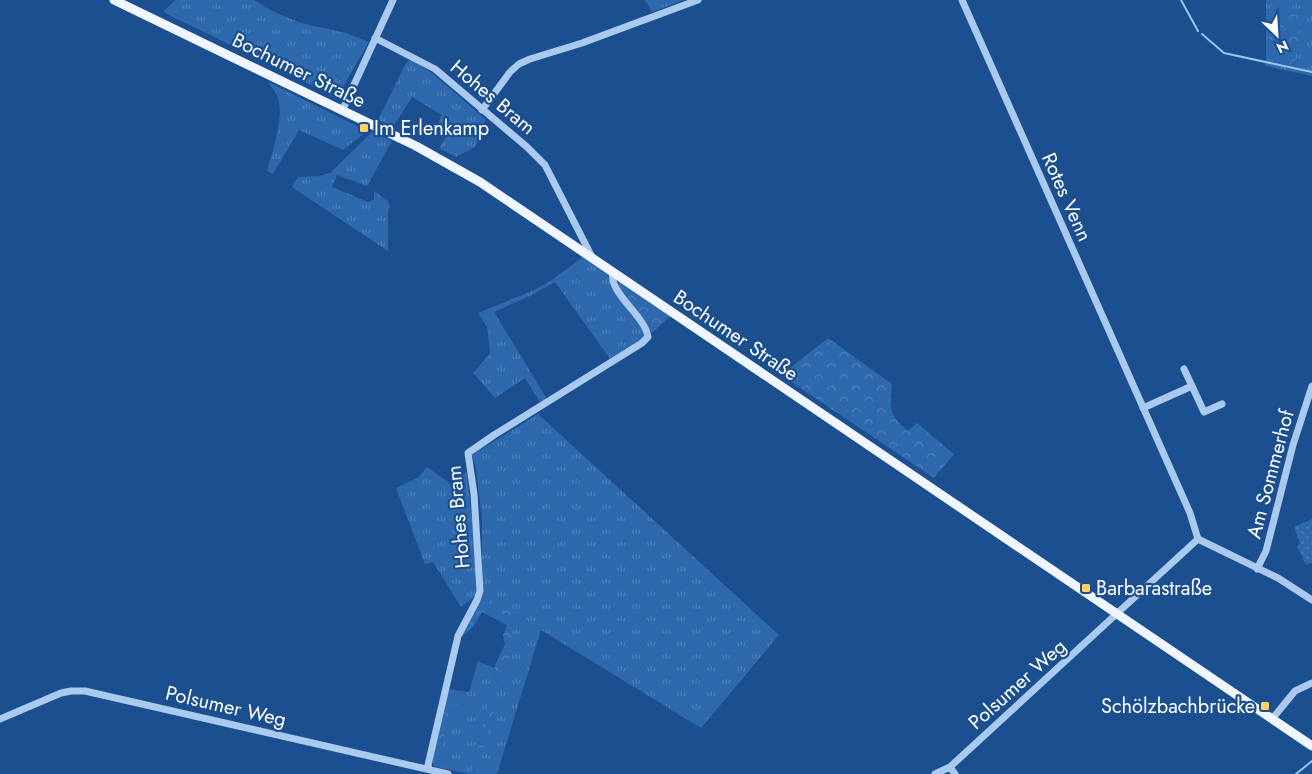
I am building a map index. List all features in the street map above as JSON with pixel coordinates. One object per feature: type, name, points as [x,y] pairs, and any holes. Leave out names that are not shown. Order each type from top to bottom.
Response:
[{"type":"main road","name":"Bochumer Straße","points":[[114,0],[416,146],[480,182],[1312,746]]},
{"type":"street","points":[[342,111],[393,0]]},
{"type":"street","points":[[482,110],[510,72],[524,61],[596,38],[698,0]]},
{"type":"street","name":"Rotes Venn","points":[[962,0],[1190,513],[1198,539]]},
{"type":"street","name":"Hohes Bram","points":[[375,38],[435,69],[527,147],[545,165],[593,259]]},
{"type":"street","name":"Hohes Bram","points":[[429,769],[458,636],[477,600],[480,590],[474,494],[468,453],[642,343],[648,337],[647,329],[614,285],[613,272]]},
{"type":"street","points":[[1184,369],[1204,412],[1222,404]]},
{"type":"street","points":[[1143,408],[1192,386]]},
{"type":"street","name":"Am Sommerhof","points":[[1257,569],[1266,551],[1293,445],[1312,386]]},
{"type":"street","points":[[1117,614],[1198,539],[1278,578],[1312,600]]},
{"type":"street","name":"Polsumer Weg","points":[[935,774],[950,767],[1117,614]]},
{"type":"street","points":[[1272,719],[1296,691],[1312,683]]},
{"type":"street","name":"Polsumer Weg","points":[[0,719],[61,693],[85,691],[448,774]]},
{"type":"street","points":[[950,767],[955,774]]},
{"type":"green space","points":[[175,0],[254,0],[272,11],[301,23],[346,33],[369,42],[340,92],[324,87],[322,90],[163,12]]},
{"type":"green space","points":[[645,0],[684,0],[652,12]]},
{"type":"green space","points":[[1266,0],[1312,0],[1312,76],[1265,66],[1266,60],[1294,65],[1302,10],[1266,20]]},
{"type":"green space","points":[[1303,10],[1294,65],[1266,60],[1266,20]]},
{"type":"green space","points":[[411,60],[432,73],[486,120],[475,147],[456,157],[439,148],[446,137],[437,131],[436,128],[442,115],[412,97],[393,127],[378,120],[406,63]]},
{"type":"green space","points":[[268,82],[367,131],[343,150],[299,130],[273,174],[267,171],[280,118],[280,109],[275,92]]},
{"type":"green space","points":[[373,131],[392,141],[367,186],[337,175],[332,187],[368,202],[374,199],[374,191],[388,201],[390,208],[388,209],[388,251],[292,187],[298,177],[319,176],[330,173]]},
{"type":"green space","points":[[583,257],[611,275],[645,329],[645,337],[641,342],[611,360],[555,282],[532,295],[494,312],[547,399],[540,402],[525,378],[495,398],[473,373],[490,353],[487,327],[478,313],[549,282]]},
{"type":"green space","points":[[620,281],[671,316],[652,333],[627,302],[620,289],[618,282]]},
{"type":"green space","points":[[828,338],[892,384],[892,410],[901,425],[908,431],[917,423],[954,454],[934,478],[781,375]]},
{"type":"green space","points":[[538,414],[779,635],[701,728],[541,630],[497,774],[469,774],[434,766],[432,762],[448,689],[469,692],[478,661],[494,668],[495,680],[513,628],[482,595],[482,518],[476,468],[472,455]]},
{"type":"green space","points":[[427,467],[452,485],[467,471],[478,582],[474,597],[461,607],[433,562],[425,564],[396,488],[419,477]]},
{"type":"green space","points":[[1312,519],[1312,563],[1306,565],[1297,546],[1300,544],[1294,527]]},
{"type":"green space","points":[[482,595],[513,614],[510,626],[513,628],[511,635],[513,641],[502,683],[495,681],[494,668],[505,644],[503,635],[507,625],[482,612],[472,627],[459,638]]},
{"type":"green space","points":[[491,694],[498,696],[477,774],[471,773]]},
{"type":"green space","points":[[446,704],[466,706],[449,716],[440,755],[435,754]]},
{"type":"waterway","points":[[1181,0],[1198,31]]},
{"type":"waterway","points":[[1202,34],[1224,53],[1312,72]]},
{"type":"waterway","points":[[1296,774],[1312,761]]},
{"type":"place","name":"Im Erlenkamp","points":[[364,128]]},
{"type":"place","name":"Barbarastraße","points":[[1086,588]]},
{"type":"place","name":"Schölzbachbrücke","points":[[1265,706]]}]
